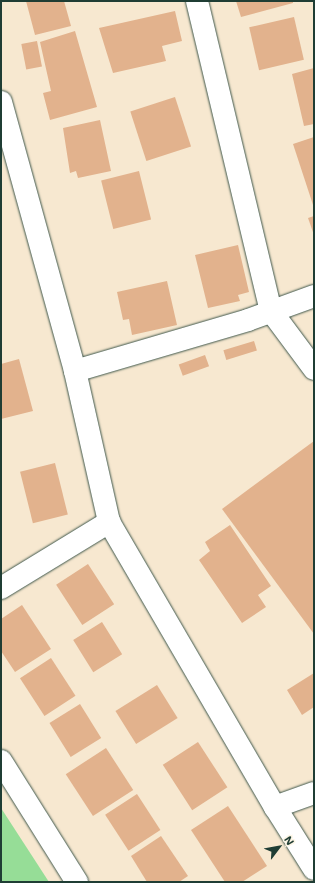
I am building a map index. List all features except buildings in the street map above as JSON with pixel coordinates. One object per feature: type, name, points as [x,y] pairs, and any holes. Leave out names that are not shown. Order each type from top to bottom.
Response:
[{"type":"street","points":[[197,1],[271,311],[314,369]]},
{"type":"street","points":[[1,102],[75,371],[109,522],[274,807],[314,869]]},
{"type":"street","points":[[75,371],[248,320],[314,296]]},
{"type":"street","points":[[1,588],[109,522]]},
{"type":"street","points":[[1,761],[76,882]]},
{"type":"street","points":[[274,807],[314,793]]},
{"type":"green space","points":[[1,808],[49,882],[1,882]]}]
